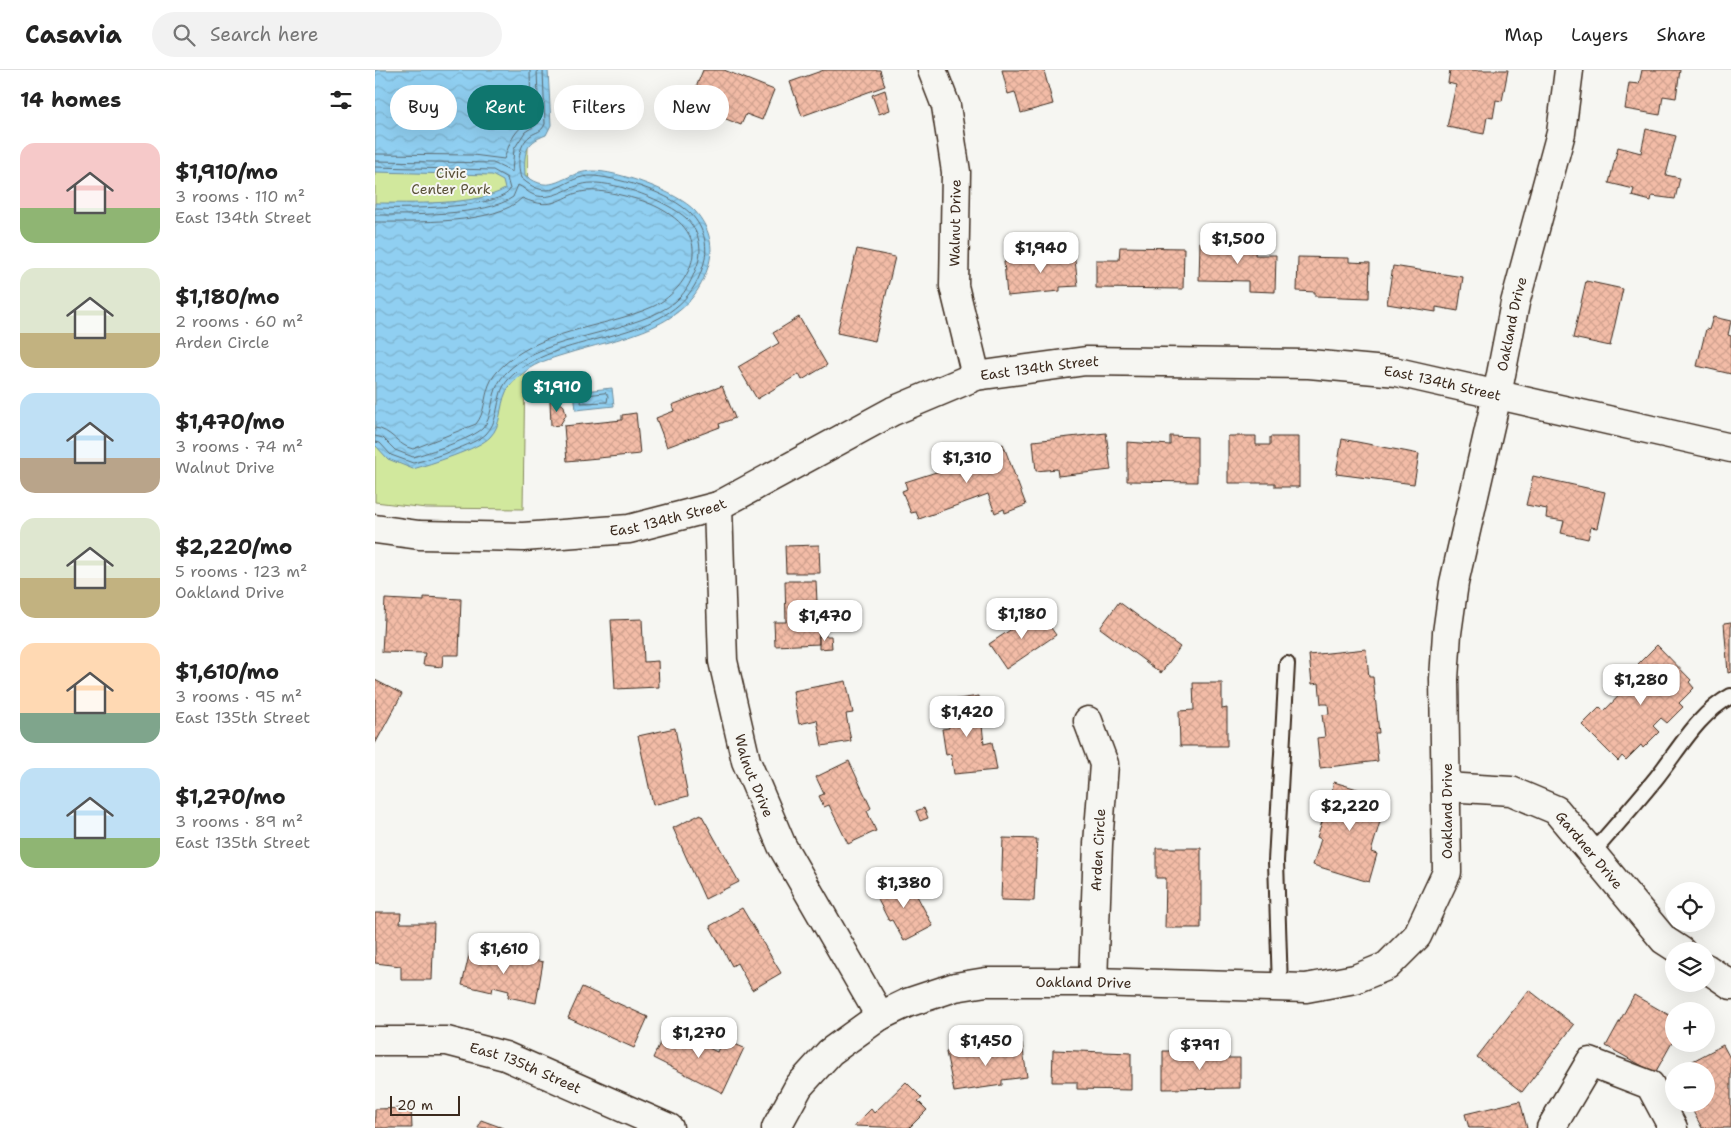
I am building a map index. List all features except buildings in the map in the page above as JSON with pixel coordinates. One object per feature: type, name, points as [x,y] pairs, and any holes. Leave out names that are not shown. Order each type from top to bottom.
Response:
[{"type":"street","name":"Walnut Drive","points":[[932,70],[946,106],[955,172],[954,286],[976,376]]},
{"type":"street","name":"Oakland Drive","points":[[776,1128],[799,1086],[830,1052],[880,1016],[907,1003],[955,987],[985,982],[1093,982],[1306,988],[1355,979],[1387,966],[1417,936],[1447,872],[1444,679],[1447,633],[1454,583],[1497,395],[1515,303],[1561,133],[1569,70]]},
{"type":"street","name":"East 134th Street","points":[[375,529],[419,535],[523,537],[629,529],[718,506],[893,411],[976,376],[1086,361],[1309,364],[1397,372],[1731,448]]},
{"type":"street","name":"Walnut Drive","points":[[718,506],[723,661],[746,760],[782,846],[880,1016]]},
{"type":"street","name":"Arden Circle","points":[[1088,721],[1104,764],[1098,844],[1093,982]]},
{"type":"street","name":"Gardner Drive","points":[[1446,787],[1511,791],[1556,810],[1667,942]]},
{"type":"street","points":[[1715,974],[1731,985]]},
{"type":"street","name":"East 135th Street","points":[[375,1040],[447,1041],[505,1056],[669,1128]]},
{"type":"street","points":[[1551,1128],[1590,1062],[1650,1085],[1673,1128]]},
{"type":"lane","points":[[1279,988],[1276,861],[1287,664]]},
{"type":"lane","points":[[1592,853],[1656,778],[1701,719],[1717,704],[1731,696]]},
{"type":"green space","name":"Civic Center Park","points":[[375,70],[529,70],[529,85],[467,85],[467,130],[528,130],[523,509],[426,508],[375,502]]},
{"type":"water","name":"Civic Center Park","points":[[375,70],[548,70],[551,125],[546,135],[529,146],[525,155],[525,175],[543,184],[550,184],[591,171],[615,174],[646,183],[687,204],[700,217],[707,230],[711,245],[710,260],[699,288],[686,305],[670,317],[632,335],[554,358],[530,368],[508,388],[497,427],[490,437],[465,451],[413,469],[388,459],[375,445],[375,203],[460,201],[505,189],[503,181],[492,175],[375,172]]},
{"type":"water","points":[[612,388],[614,406],[576,410],[574,392]]}]
